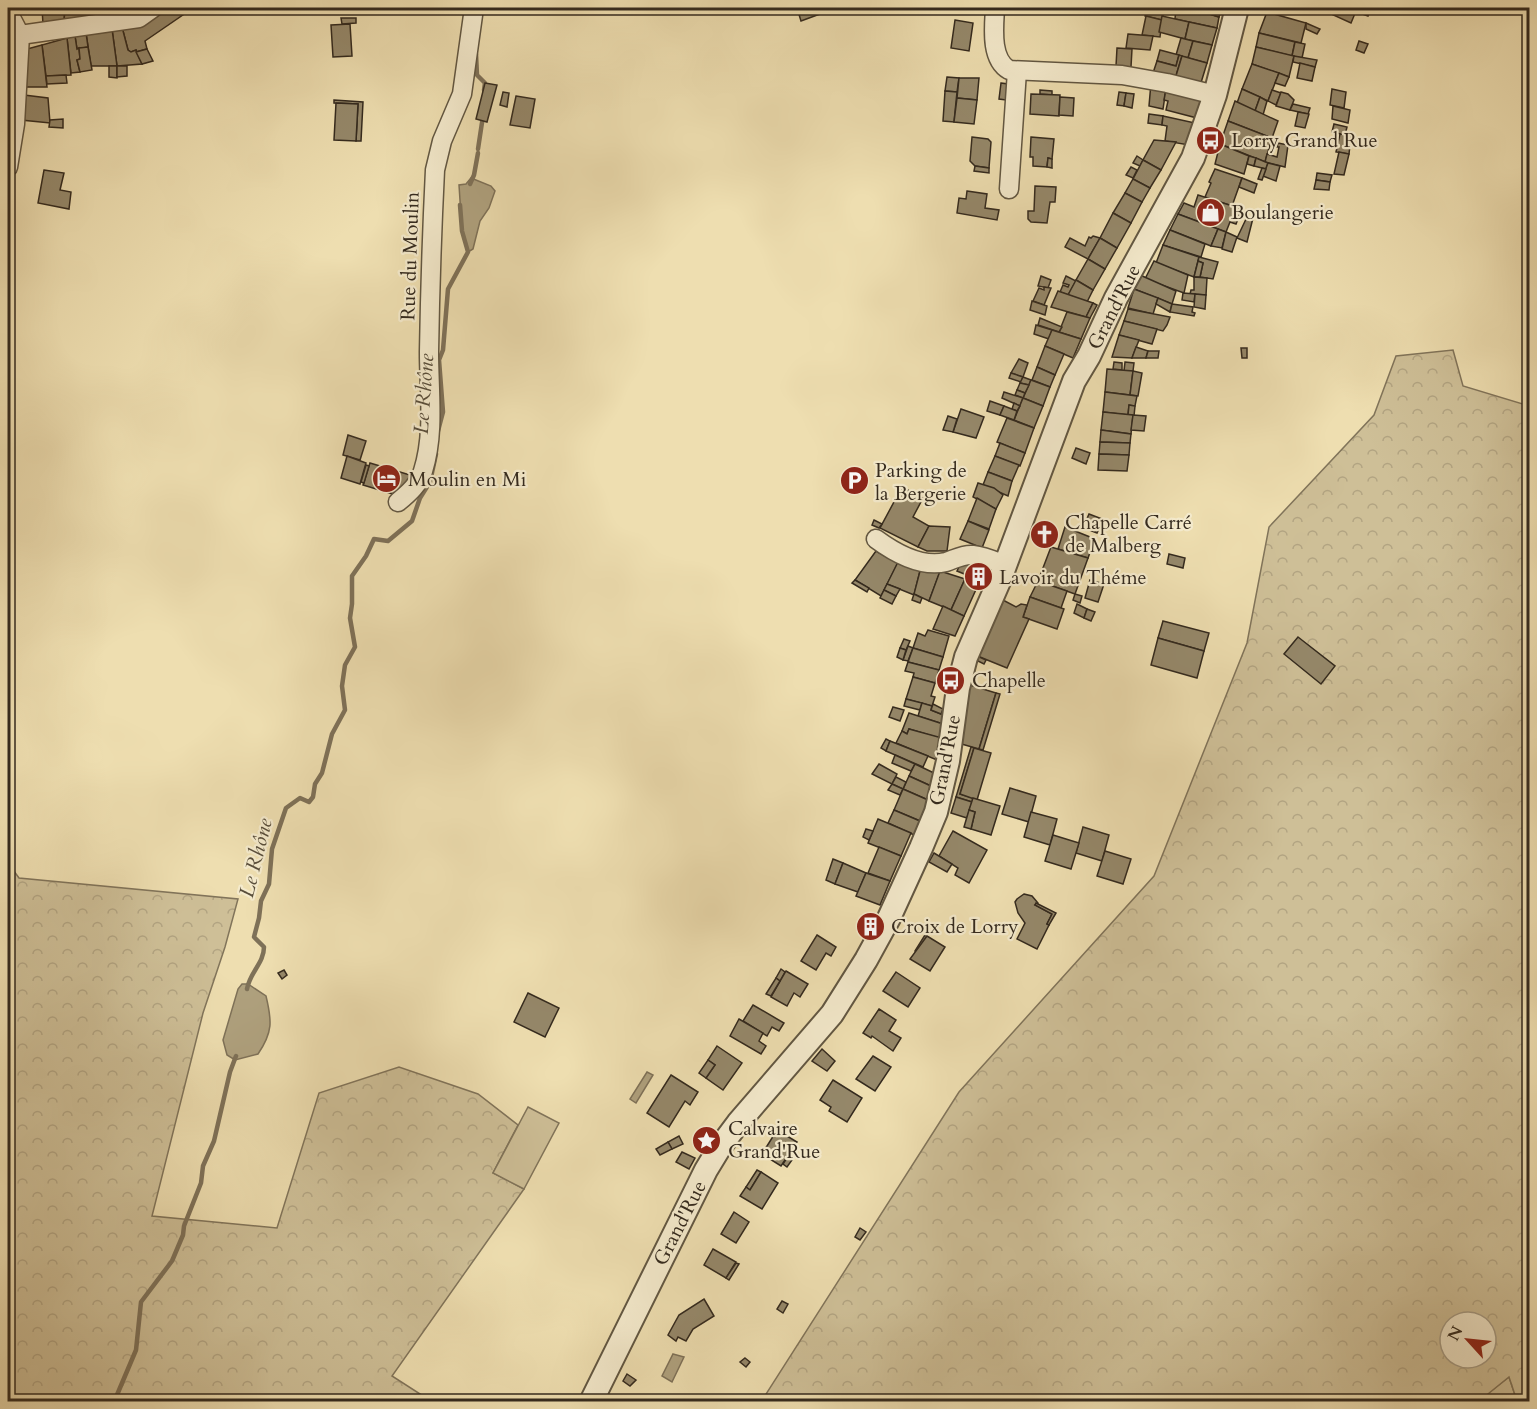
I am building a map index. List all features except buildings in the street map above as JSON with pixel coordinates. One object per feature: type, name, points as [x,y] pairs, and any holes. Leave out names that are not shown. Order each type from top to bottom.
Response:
[{"type":"street","points":[[14,35],[139,18],[153,8]]},
{"type":"street","name":"Rue du Moulin","points":[[398,502],[412,491],[423,472],[427,452],[431,394],[430,319],[435,170],[442,141],[462,94],[474,8]]},
{"type":"street","points":[[995,8],[997,55],[1003,66],[1017,71],[1122,75],[1167,82],[1215,95]]},
{"type":"street","name":"Grand'Rue","points":[[591,1401],[706,1170],[720,1147],[831,1014],[867,960],[889,918],[936,812],[948,761],[961,672],[971,642],[1005,565],[1074,381],[1089,356],[1116,298],[1193,158],[1215,95],[1237,8]]},
{"type":"street","points":[[8,12],[14,35],[15,124],[8,167]]},
{"type":"street","points":[[1009,189],[1017,71]]},
{"type":"street","points":[[876,539],[903,555],[923,563],[944,562],[974,555],[1005,565]]},
{"type":"green space","points":[[1453,350],[1463,386],[1529,406],[1529,1401],[1517,1401],[1509,1377],[1478,1402],[761,1402],[959,1092],[1154,876],[1247,643],[1269,527],[1374,415],[1396,356]]},
{"type":"green space","points":[[8,863],[19,878],[238,899],[203,1013],[152,1216],[277,1228],[319,1093],[399,1067],[478,1094],[518,1125],[493,1173],[524,1189],[392,1376],[431,1401],[8,1401]]},
{"type":"green space","points":[[528,1107],[559,1123],[524,1189],[493,1173]]},
{"type":"green space","points":[[1509,1377],[1517,1401],[1478,1401]]},
{"type":"shaded area","points":[[471,178],[491,186],[495,191],[489,208],[480,221],[473,249],[468,252],[462,231],[459,185],[466,184]]},
{"type":"shaded area","points":[[242,984],[248,984],[266,996],[270,1026],[269,1033],[258,1054],[235,1060],[227,1055],[223,1040],[238,989]]},
{"type":"shaded area","points":[[647,1072],[653,1075],[636,1103],[630,1099]]},
{"type":"shaded area","points":[[673,1354],[684,1357],[672,1382],[662,1376]]},
{"type":"waterway","name":"Le Rhône","points":[[476,54],[477,75],[485,83],[484,90]]},
{"type":"waterway","name":"Le Rhône","points":[[478,149],[483,116]]},
{"type":"waterway","name":"Le Rhône","points":[[470,184],[478,153]]},
{"type":"waterway","name":"Le Rhône","points":[[438,431],[443,412],[439,360],[443,350],[448,289],[468,252],[462,231],[460,205]]},
{"type":"waterway","name":"Le Rhône","points":[[247,989],[263,953],[264,947],[254,937],[261,901],[269,884],[272,849],[286,808],[300,798],[309,802],[313,797],[315,784],[322,773],[332,734],[345,710],[342,686],[345,665],[355,647],[350,618],[352,576],[366,556],[374,539],[388,541],[412,521],[420,498],[430,482],[436,454]]},
{"type":"waterway","name":"Le Rhône","points":[[114,1402],[136,1350],[141,1302],[172,1261],[183,1235],[184,1226],[201,1183],[203,1166],[214,1141],[236,1056]]},
{"type":"place","name":"Lorry Grand Rue","points":[[1210,140]]},
{"type":"place","name":"Boulangerie","points":[[1210,212]]},
{"type":"place","name":"Moulin en Mi","points":[[387,479]]},
{"type":"place","name":"Parking de la Bergerie","points":[[854,481]]},
{"type":"place","name":"Chapelle Carré de Malberg","points":[[1044,534]]},
{"type":"place","name":"Lavoir du Théme","points":[[978,577]]},
{"type":"place","name":"Chapelle","points":[[951,680]]},
{"type":"place","name":"Croix de Lorry","points":[[870,926]]},
{"type":"place","name":"Calvaire Grand'Rue","points":[[707,1140]]}]
